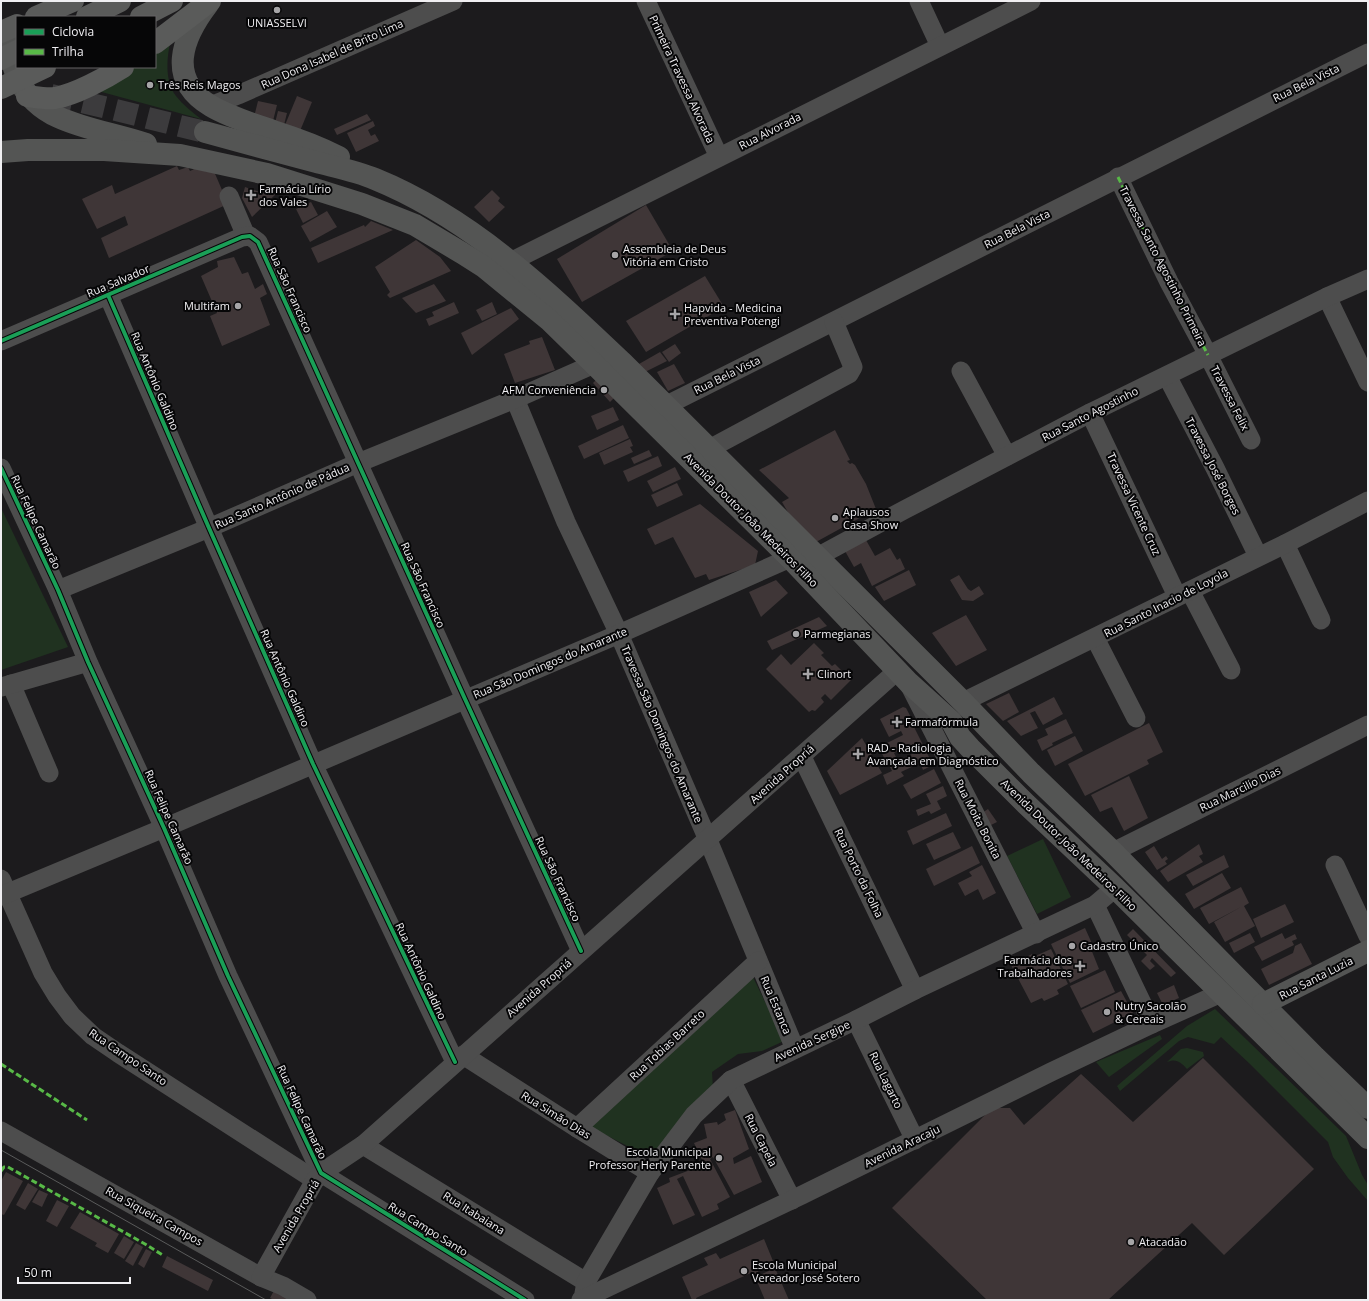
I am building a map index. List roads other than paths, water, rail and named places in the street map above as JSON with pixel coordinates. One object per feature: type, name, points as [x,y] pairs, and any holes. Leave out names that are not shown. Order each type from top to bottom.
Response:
[{"type":"highway","points":[[38,16],[73,1]]},
{"type":"highway","points":[[89,16],[120,1]]},
{"type":"highway","points":[[143,16],[172,1]]},
{"type":"highway","points":[[156,42],[211,1]]},
{"type":"highway","points":[[1,32],[16,26]]},
{"type":"highway","points":[[1,59],[16,52]]},
{"type":"highway","points":[[1,88],[43,68]]},
{"type":"highway","points":[[27,96],[56,98],[97,82],[121,68]]},
{"type":"main road","points":[[211,1],[200,16],[186,41],[182,54],[182,67],[185,79],[199,97],[210,106],[223,113],[298,139],[329,152],[353,164],[374,178]]},
{"type":"main road","points":[[16,27],[6,42],[6,69],[11,79],[27,96],[58,117],[88,128],[130,139],[180,155]]},
{"type":"main road","name":"Avenida Doutor João Medeiros Filho","points":[[205,132],[374,178],[418,200],[452,220],[510,262],[580,323],[666,406],[963,702],[1031,773],[1113,852],[1314,1057],[1368,1108]]},
{"type":"main road","name":"Avenida Doutor João Medeiros Filho","points":[[1,152],[28,150],[104,150],[180,155],[266,174],[362,204],[415,225],[484,267],[549,320],[594,364],[790,558],[903,677],[952,722],[960,737],[1030,809],[1115,888],[1368,1138]]},
{"type":"main road","points":[[952,722],[982,745],[1012,773],[1017,776],[1031,773]]},
{"type":"main road","points":[[1030,809],[1046,804],[1051,806],[1084,838],[1113,852]]},
{"type":"main road","name":"Rua Santa Luzia","points":[[1263,1004],[1368,951]]},
{"type":"street","name":"Rua Dona Isabel de Brito Lima","points":[[210,106],[453,1]]},
{"type":"street","name":"Primeira Travessa Alvorada","points":[[646,1],[719,157]]},
{"type":"street","points":[[918,1],[940,46]]},
{"type":"street","name":"Rua Alvorada","points":[[510,262],[1031,1]]},
{"type":"street","name":"Rua Bela Vista","points":[[666,406],[1118,177],[1368,53]]},
{"type":"street","name":"Travessa Santo Agostinho Primeira","points":[[1118,177],[1169,282],[1208,355]]},
{"type":"street","name":"Rua São Francisco","points":[[229,196],[244,236],[253,238],[260,246],[581,951]]},
{"type":"street","name":"Rua Salvador","points":[[1,341],[244,236]]},
{"type":"street","name":"Rua Santo Agostinho","points":[[817,557],[1090,412],[1327,297],[1368,279]]},
{"type":"street","name":"Rua Antônio Galdino","points":[[108,295],[313,764],[459,1059]]},
{"type":"street","points":[[1327,297],[1368,382]]},
{"type":"street","points":[[709,449],[849,374],[853,367],[834,322]]},
{"type":"street","name":"Travessa Felix","points":[[1208,355],[1251,440]]},
{"type":"street","name":"Rua Santo Antônio de Pádua","points":[[58,590],[209,528],[358,462],[515,399],[594,364]]},
{"type":"street","points":[[961,371],[1007,456]]},
{"type":"street","name":"Travessa José Borges","points":[[1166,376],[1215,468],[1258,556]]},
{"type":"street","name":"Travessa São Domingos do Amarante","points":[[515,399],[566,522],[619,634],[708,840],[758,961]]},
{"type":"street","name":"Travessa Vicente Cruz","points":[[1090,412],[1183,593],[1231,670]]},
{"type":"street","name":"Rua Felipe Camarão","points":[[1,468],[58,590],[88,662],[164,828],[318,1177]]},
{"type":"street","name":"Rua Santo Inacio de Loyola","points":[[963,702],[1285,544],[1368,501]]},
{"type":"street","points":[[1285,544],[1321,620]]},
{"type":"street","name":"Rua São Domingos do Amarante","points":[[3,890],[164,828],[619,634],[790,558]]},
{"type":"street","points":[[1095,638],[1136,718]]},
{"type":"street","points":[[49,773],[6,686],[88,662]]},
{"type":"street","name":"Avenida Propriá","points":[[261,1277],[318,1177],[363,1145],[802,756],[903,677]]},
{"type":"street","name":"Rua Moita Bonita","points":[[903,677],[1036,934]]},
{"type":"street","name":"Rua Marcilio Dias","points":[[1113,852],[1368,725]]},
{"type":"street","name":"Rua Porto da Folha","points":[[802,756],[915,990]]},
{"type":"street","points":[[1335,865],[1368,936]]},
{"type":"street","name":"Avenida Sergipe","points":[[584,1295],[650,1173],[694,1115],[731,1080],[915,990],[1095,905],[1115,888]]},
{"type":"street","name":"Rua Campo Santo","points":[[3,890],[43,973],[57,996],[72,1016],[93,1036],[318,1177],[525,1300]]},
{"type":"street","points":[[1095,905],[1152,1024]]},
{"type":"street","name":"Rua Estanca","points":[[758,961],[795,1049]]},
{"type":"street","name":"Rua Tobias Barreto","points":[[577,1128],[758,961]]},
{"type":"street","name":"Avenida Aracaju","points":[[584,1295],[792,1200],[1051,1072],[1152,1024],[1222,993]]},
{"type":"street","name":"Rua Lagarto","points":[[856,1020],[915,1140]]},
{"type":"street","name":"Rua Simão Dias","points":[[459,1059],[577,1128],[650,1173]]},
{"type":"street","name":"Rua Capela","points":[[731,1080],[792,1200]]},
{"type":"street","name":"Rua Siqueira Campos","points":[[1,1131],[261,1277],[283,1286],[307,1300]]},
{"type":"street","name":"Rua Itabaiana","points":[[363,1145],[584,1295]]},
{"type":"tunnel","points":[[51,95],[205,132]]},
{"type":"tram line","points":[[1,1150],[266,1300]]},
{"type":"place","name":"UNIASSELVI","points":[[277,10]]},
{"type":"place","name":"Três Reis Magos","points":[[150,85]]},
{"type":"place","name":"Farmácia Lírio dos Vales","points":[[251,195]]},
{"type":"place","name":"Assembleia de Deus Vitória em Cristo","points":[[615,255]]},
{"type":"place","name":"Multifam","points":[[238,306]]},
{"type":"place","name":"Hapvida - Medicina Preventiva Potengi","points":[[675,314]]},
{"type":"place","name":"AFM Conveniência","points":[[604,390]]},
{"type":"place","name":"Aplausos Casa Show","points":[[835,518]]},
{"type":"place","name":"Parmegianas","points":[[796,634]]},
{"type":"place","name":"Clinort","points":[[808,674]]},
{"type":"place","name":"Farmafórmula","points":[[897,722]]},
{"type":"place","name":"RAD - Radiologia Avançada em Diagnóstico","points":[[858,754]]},
{"type":"place","name":"Cadastro Único","points":[[1072,946]]},
{"type":"place","name":"Farmácia dos Trabalhadores","points":[[1080,966]]},
{"type":"place","name":"Nutry Sacolão & Cereais","points":[[1107,1012]]},
{"type":"place","name":"Escola Municipal Professor Herly Parente","points":[[719,1158]]},
{"type":"place","name":"Atacadão","points":[[1131,1242]]},
{"type":"place","name":"Escola Municipal Vereador José Sotero","points":[[744,1271]]}]
